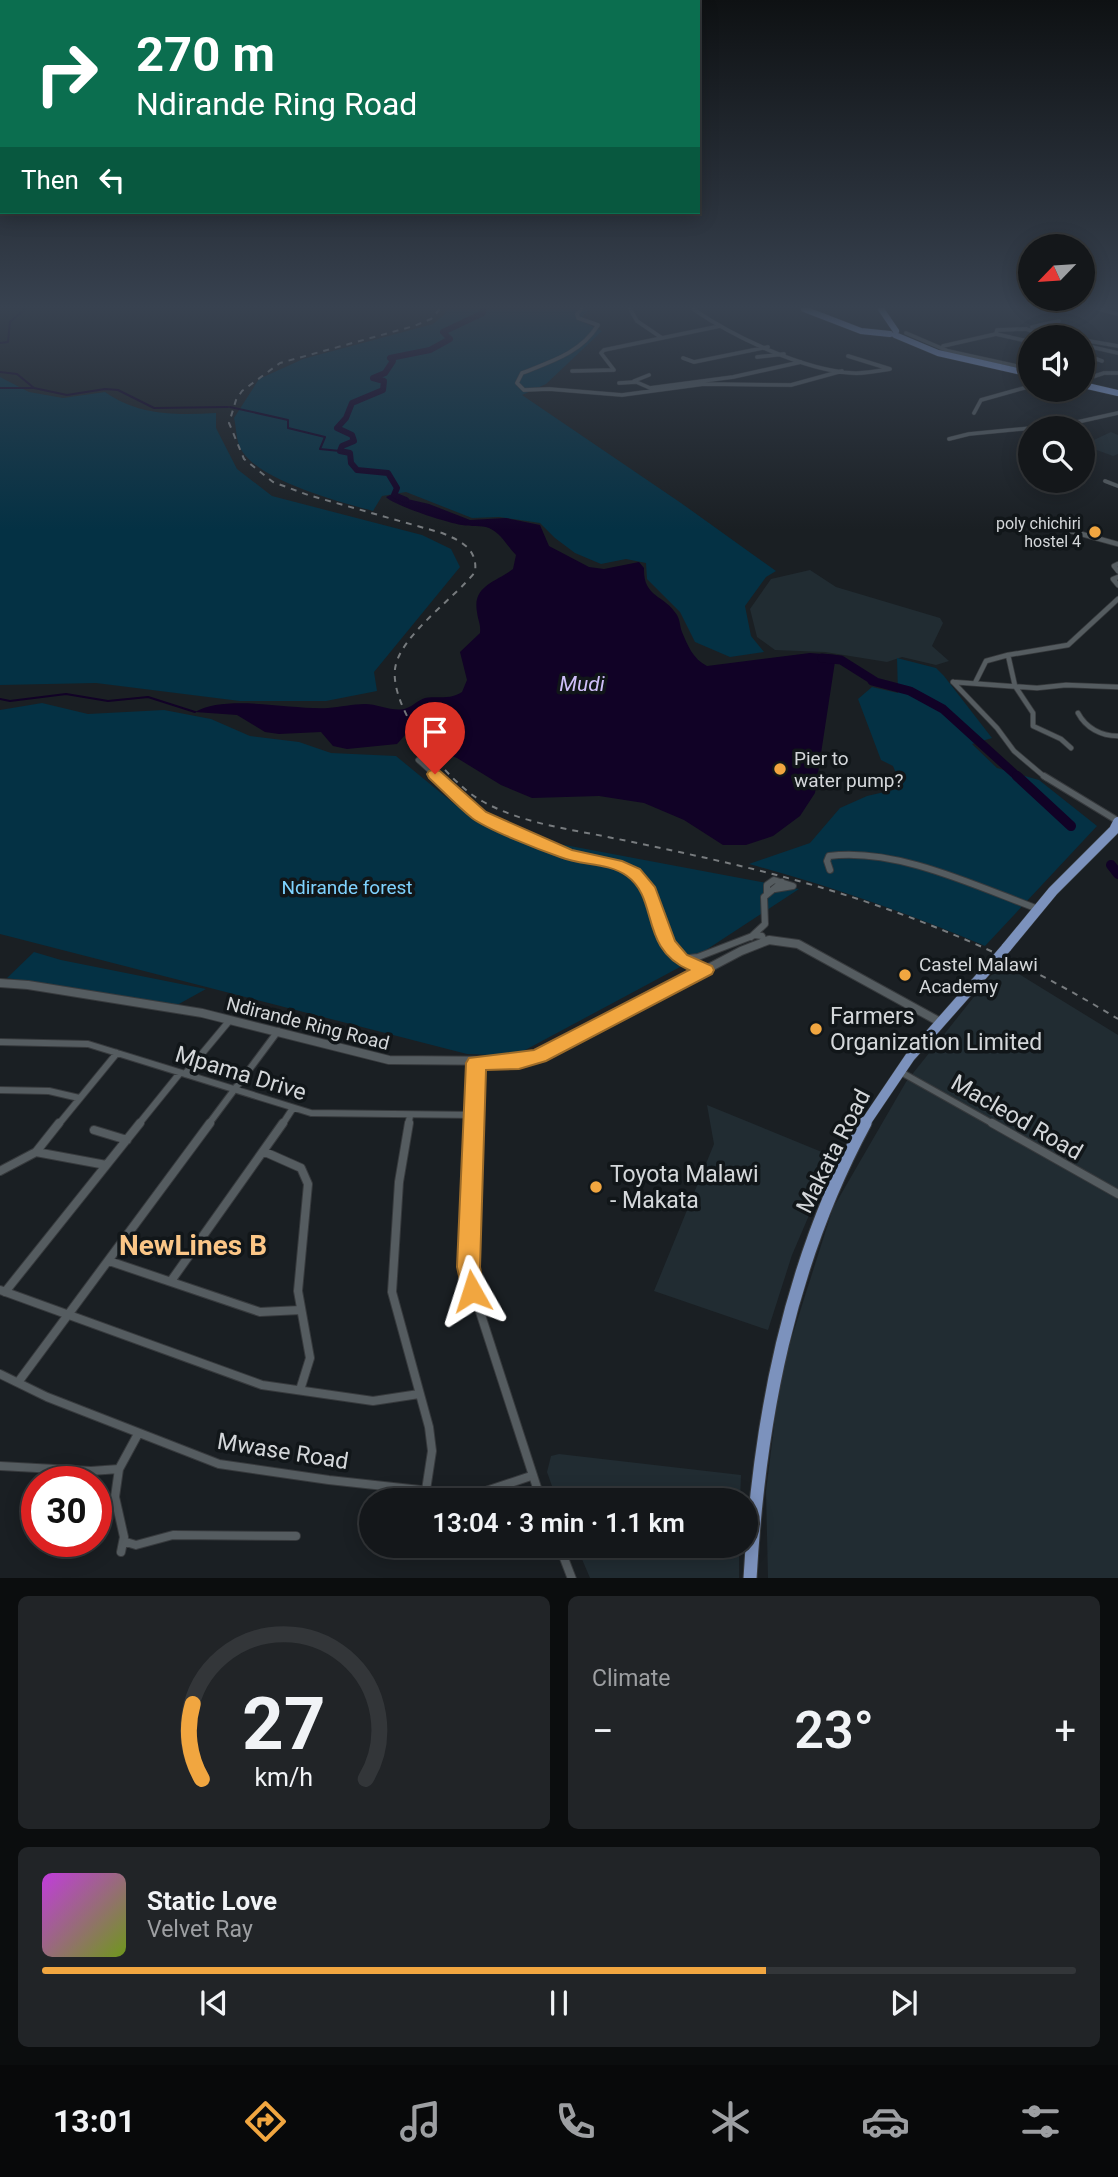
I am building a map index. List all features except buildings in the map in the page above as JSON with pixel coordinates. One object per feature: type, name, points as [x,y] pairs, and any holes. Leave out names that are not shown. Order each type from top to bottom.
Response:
[{"type":"highway","points":[[1095,386],[1118,393]]},
{"type":"main road","name":"Makata Road","points":[[750,1578],[757,1491],[775,1373],[803,1264],[825,1207],[854,1145],[899,1072],[1038,909],[1114,830],[1118,821]]},
{"type":"street","points":[[517,383],[524,390],[548,389],[622,395],[704,384],[791,385],[800,383]]},
{"type":"street","points":[[619,383],[625,383]]},
{"type":"street","points":[[637,383],[650,388],[690,383]]},
{"type":"street","points":[[974,413],[981,400],[1018,390]]},
{"type":"street","points":[[949,439],[969,434],[1064,425],[1118,413]]},
{"type":"street","points":[[1105,481],[1118,486]]},
{"type":"street","points":[[1068,526],[1067,530],[1074,534],[1118,544]]},
{"type":"street","points":[[1118,564],[1114,566],[1118,571]]},
{"type":"street","points":[[1118,577],[1113,579],[1118,585]]},
{"type":"street","points":[[975,682],[986,661],[1068,645],[1118,599]]},
{"type":"street","points":[[1008,656],[1015,686],[1033,713],[1033,726],[1061,739],[1071,748]]},
{"type":"street","points":[[1118,687],[1066,685],[1037,688],[953,682],[1027,762],[1068,793],[1118,821]]},
{"type":"street","points":[[1078,713],[1089,726],[1106,735],[1118,736]]},
{"type":"street","points":[[418,760],[480,816],[568,855],[616,864],[634,873],[646,887],[666,943],[684,961],[705,970]]},
{"type":"street","points":[[830,870],[827,861],[830,856],[855,853],[913,867],[1038,909]]},
{"type":"street","points":[[751,937],[765,924],[763,903],[770,882],[793,886],[775,889]]},
{"type":"street","points":[[767,894],[782,882]]},
{"type":"street","points":[[684,961],[751,937],[761,936],[764,941],[783,940],[807,948],[940,1022]]},
{"type":"street","name":"Ndirande Ring Road","points":[[0,983],[74,992],[230,1019],[353,1053],[390,1060],[476,1063],[519,1061],[539,1056],[764,941]]},
{"type":"street","points":[[230,1019],[2,1291],[246,1381],[373,1401],[419,1394]]},
{"type":"street","points":[[19,1381],[278,1031]]},
{"type":"street","name":"Mpama Drive","points":[[0,1042],[79,1042],[236,1088],[293,1108],[327,1115],[476,1115]]},
{"type":"street","points":[[0,1171],[36,1152],[117,1053]]},
{"type":"street","points":[[476,1063],[469,1278],[536,1488]]},
{"type":"street","name":"Macleod Road","points":[[899,1072],[1118,1194]]},
{"type":"street","points":[[0,1090],[49,1091],[79,1098]]},
{"type":"street","points":[[171,1281],[265,1152],[293,1108]]},
{"type":"street","points":[[410,1116],[399,1182],[392,1292],[429,1427],[432,1451],[426,1488]]},
{"type":"street","points":[[94,1130],[127,1140]]},
{"type":"street","points":[[36,1152],[106,1165]]},
{"type":"street","points":[[265,1152],[301,1168],[308,1184],[298,1280],[310,1358],[300,1390]]},
{"type":"street","points":[[109,1262],[260,1312],[301,1310]]},
{"type":"street","name":"Mwase Road","points":[[0,1374],[47,1397],[219,1464],[407,1488]]},
{"type":"street","points":[[121,1552],[125,1542],[122,1521],[114,1500],[119,1469],[138,1434]]},
{"type":"street","points":[[0,1466],[91,1471],[119,1469]]},
{"type":"street","name":"Mwase Road","points":[[495,1488],[531,1476]]},
{"type":"street","points":[[125,1542],[136,1545],[173,1535],[296,1536]]},
{"type":"street","points":[[564,1558],[572,1578]]},
{"type":"shaded area","points":[[1111,432],[1118,435],[1118,454],[1113,456],[1095,449],[1095,439]]},
{"type":"shaded area","points":[[810,570],[836,587],[940,618],[943,623],[932,646],[949,661],[936,665],[902,657],[887,662],[825,652],[775,650],[757,637],[750,609],[771,579]]},
{"type":"shaded area","points":[[1001,963],[1118,1035],[1118,1578],[768,1578],[766,1491],[781,1371],[833,1208],[906,1082]]},
{"type":"shaded area","points":[[707,1105],[834,1157],[792,1255],[768,1330],[654,1291],[714,1144]]},
{"type":"shaded area","points":[[559,1454],[741,1475],[740,1488],[553,1488],[547,1472],[551,1456]]},
{"type":"shaded area","points":[[582,1558],[739,1558],[739,1578],[590,1578]]},
{"type":"green space","points":[[0,383],[11,383],[29,392],[63,398],[105,392],[131,406],[172,414],[216,413],[216,428],[237,469],[272,496],[422,535],[451,549],[460,567],[374,672],[377,691],[326,701],[240,701],[96,683],[0,685]]},
{"type":"green space","points":[[257,383],[547,383],[522,395],[776,571],[766,577],[745,606],[751,636],[764,652],[730,657],[695,642],[680,612],[647,579],[646,563],[626,559],[601,564],[575,553],[540,523],[499,517],[472,518],[406,492],[382,496],[373,511],[298,487],[260,468],[247,457],[239,445],[234,418]]},
{"type":"green space","points":[[897,658],[936,668],[944,676],[992,738],[972,744],[997,768],[1039,780],[1097,826],[985,946],[869,901],[749,864],[810,843],[840,808],[867,796],[902,788],[893,766],[881,760],[858,699],[872,687],[898,693]]},
{"type":"green space","name":"Ndirande forest","points":[[42,703],[88,714],[164,710],[211,719],[250,736],[299,742],[331,753],[396,756],[458,807],[480,818],[554,843],[799,889],[680,967],[514,1056],[467,1054],[0,934],[0,710]]},
{"type":"green space","points":[[34,952],[61,960],[206,989],[177,1005],[7,978]]},
{"type":"water","name":"Mudi","points":[[390,495],[429,504],[470,520],[506,518],[540,525],[549,546],[589,567],[604,569],[639,562],[644,568],[647,585],[672,608],[692,652],[707,666],[810,653],[836,655],[815,793],[800,816],[773,836],[746,845],[723,845],[684,820],[644,803],[599,796],[532,798],[501,785],[457,758],[432,748],[417,728],[407,733],[397,744],[347,749],[333,746],[321,732],[265,732],[237,715],[195,712],[208,707],[241,703],[313,708],[365,704],[402,709],[425,698],[448,697],[462,692],[467,680],[460,652],[480,633],[476,603],[478,596],[487,585],[513,569],[516,555],[500,536],[489,528],[455,524],[422,514],[391,501],[386,497]]},
{"type":"waterway","points":[[27,383],[34,388]]},
{"type":"waterway","name":"Mudi","points":[[384,383],[383,390],[352,403],[346,418],[337,428],[352,435],[354,441],[342,446],[340,451],[350,453],[351,463],[357,470],[388,473],[397,488],[394,495],[406,500]]},
{"type":"waterway","points":[[0,388],[34,388]]},
{"type":"waterway","points":[[34,388],[67,395],[105,389],[118,390],[154,408],[228,407]]},
{"type":"waterway","points":[[230,407],[288,420],[288,428],[325,437],[320,449],[340,451]]},
{"type":"waterway","points":[[822,658],[841,660],[876,682]]},
{"type":"waterway","name":"Mudi","points":[[872,681],[910,691],[943,709],[1019,778]]},
{"type":"waterway","points":[[0,699],[10,701],[66,694],[108,701],[148,697],[195,712]]},
{"type":"waterway","name":"Mudi","points":[[1017,776],[1071,826]]},
{"type":"waterway","name":"Mudi","points":[[1111,865],[1118,874]]},
{"type":"railway","points":[[253,383],[242,391],[236,400],[229,423],[244,459],[273,482],[308,495],[442,533],[462,543],[474,557],[475,572],[406,644],[395,669],[396,686],[411,724],[438,762],[468,792],[496,808],[526,819],[732,864],[834,891],[883,908],[980,946],[1073,992],[1118,1019]]},
{"type":"place","name":"poly chichiri hostel 4","points":[[1095,532]]},
{"type":"place","name":"Pier to water pump?","points":[[780,769]]},
{"type":"place","name":"Castel Malawi Academy","points":[[905,975]]},
{"type":"place","name":"Farmers Organization Limited","points":[[816,1029]]},
{"type":"place","name":"Toyota Malawi - Makata","points":[[596,1187]]},
{"type":"district","name":"NewLines B","points":[[193,1245]]},
{"type":"route","points":[[435,774],[480,816],[568,855],[626,867],[641,878],[646,887],[666,943],[678,958],[705,970],[539,1056],[519,1061],[476,1063],[468,1267],[472,1291]]}]
